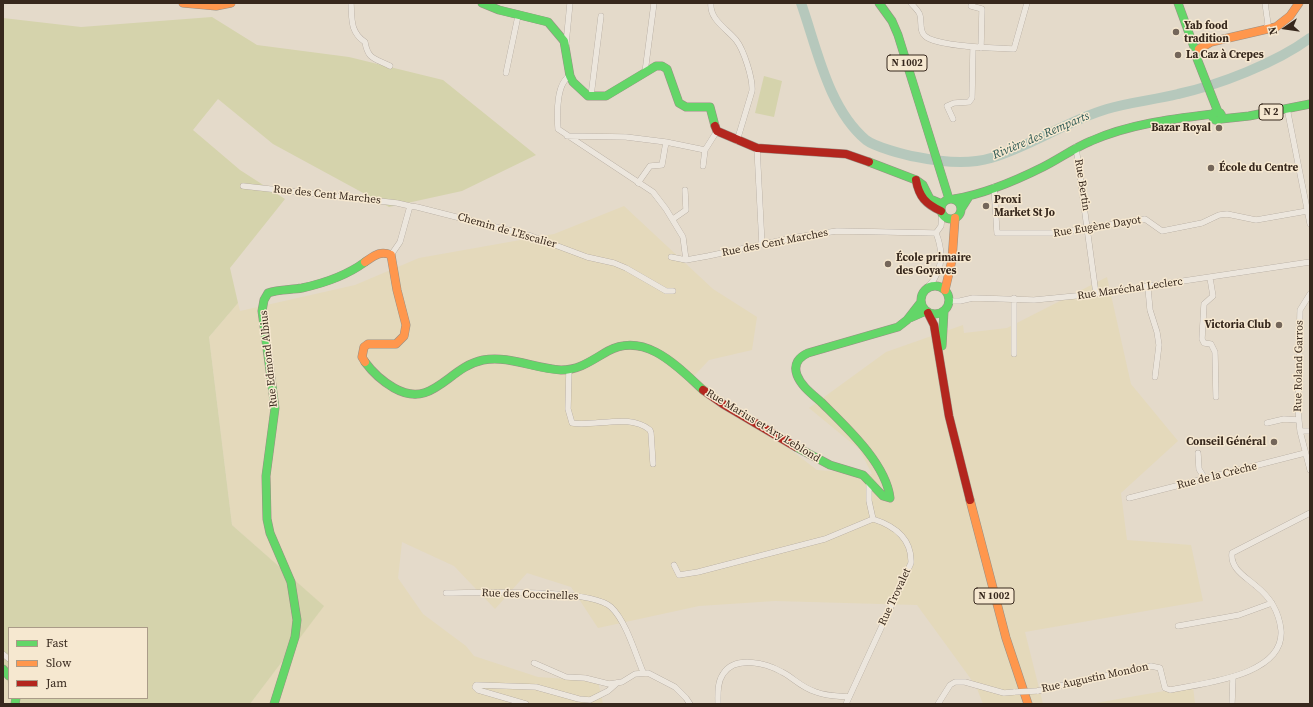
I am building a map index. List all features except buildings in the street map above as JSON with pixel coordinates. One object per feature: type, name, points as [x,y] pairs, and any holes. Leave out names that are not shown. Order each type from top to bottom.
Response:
[{"type":"main road","points":[[183,3],[216,6],[230,3]]},
{"type":"main road","points":[[482,3],[518,16],[548,22],[561,35],[566,46],[570,76],[582,91],[591,96],[606,96],[656,66],[662,66],[667,69],[679,103],[686,108],[704,105],[708,106],[713,114],[714,127],[717,131],[758,148],[839,153],[916,180],[923,185],[930,199],[947,209],[968,198],[1044,166],[1076,147],[1100,137],[1199,115],[1216,113],[1196,50],[1178,3]]},
{"type":"main road","name":"N 1002","points":[[879,3],[892,21],[898,35],[944,182],[947,209],[954,230],[952,260],[947,275],[945,290]]},
{"type":"main road","points":[[1196,50],[1211,42],[1265,30],[1282,23],[1299,3]]},
{"type":"main road","name":"N 2","points":[[1216,113],[1232,118],[1310,104]]},
{"type":"main road","points":[[961,209],[968,198]]},
{"type":"main road","name":"N 1002","points":[[959,203],[961,209],[960,214],[947,209],[959,203]]},
{"type":"main road","name":"Rue Edmond Albius","points":[[274,704],[295,637],[297,620],[291,582],[270,533],[267,518],[266,476],[275,408],[262,311],[264,300],[268,294],[277,290],[301,288],[331,280],[352,272],[382,252],[391,255]]},
{"type":"main road","name":"Rue Marius et Ary Leblond","points":[[391,255],[397,290],[406,325],[404,336],[396,344],[368,344],[364,347],[362,357],[371,370],[396,390],[406,394],[417,395],[430,391],[443,384],[473,362],[482,360],[503,360],[556,369],[569,369],[585,365],[614,347],[632,345],[643,347],[673,363],[712,396],[827,464],[862,475],[869,480],[883,497],[890,498],[890,490],[868,453],[798,378],[795,373],[796,362],[803,355],[893,330],[907,320],[927,312]]},
{"type":"main road","points":[[930,287],[941,287],[945,290],[949,301],[944,311],[937,314],[927,312],[921,302],[922,294],[930,287],[940,282],[947,275]]},
{"type":"main road","name":"Rue Marius et Ary Leblond","points":[[907,320],[921,302]]},
{"type":"main road","name":"N 1002","points":[[943,372],[942,342],[944,311]]},
{"type":"main road","name":"N 1002","points":[[927,312],[934,325],[943,372],[949,416],[966,486],[1006,638],[1028,704]]},
{"type":"street","points":[[351,3],[352,26],[357,36],[365,42],[366,52],[369,56],[390,66]]},
{"type":"street","points":[[566,46],[570,3]]},
{"type":"street","points":[[645,72],[654,3]]},
{"type":"street","points":[[711,3],[712,13],[737,41],[741,48],[752,83],[752,91],[737,140]]},
{"type":"street","points":[[911,3],[920,14],[921,28],[924,36],[932,40],[981,48],[1014,49],[1026,3]]},
{"type":"street","points":[[1265,3],[1268,24],[1265,30]]},
{"type":"street","points":[[971,6],[982,9],[981,48]]},
{"type":"street","points":[[506,73],[518,16]]},
{"type":"street","points":[[591,96],[601,16]]},
{"type":"street","points":[[953,119],[948,106],[954,103],[969,102],[972,98],[973,47]]},
{"type":"street","points":[[570,76],[562,84],[557,114],[558,129],[653,192],[673,219],[683,237],[686,260],[671,257]]},
{"type":"street","points":[[1287,108],[1310,224]]},
{"type":"street","points":[[703,166],[705,150],[717,131]]},
{"type":"street","points":[[567,136],[626,137],[666,142],[705,150]]},
{"type":"street","points":[[638,183],[650,166],[662,165],[666,142]]},
{"type":"street","name":"Rue Bertin","points":[[1076,147],[1089,230],[1096,294]]},
{"type":"street","points":[[758,148],[762,245]]},
{"type":"street","name":"Rue des Cent Marches","points":[[243,186],[397,203],[410,206]]},
{"type":"street","name":"Rue Eugène Dayot","points":[[994,187],[997,233],[1039,234],[1089,230],[1145,219],[1162,231],[1202,223],[1219,215],[1227,214],[1256,220],[1307,211]]},
{"type":"street","points":[[673,219],[686,210],[685,190]]},
{"type":"street","points":[[391,255],[400,242],[410,206]]},
{"type":"street","name":"Chemin de L'Escalier","points":[[410,206],[436,211],[531,236],[587,257],[620,266],[666,291],[672,291]]},
{"type":"street","points":[[930,287],[938,274],[940,267],[941,244],[936,233],[941,226],[947,209]]},
{"type":"street","name":"Rue des Cent Marches","points":[[686,260],[837,231],[936,233]]},
{"type":"street","name":"Rue Maréchal Leclerc","points":[[949,301],[960,301],[973,298],[1014,298],[1034,300],[1096,294],[1148,288],[1310,262]]},
{"type":"street","points":[[1210,278],[1213,296],[1204,304],[1202,339],[1204,343],[1211,344],[1215,352],[1216,397]]},
{"type":"street","points":[[1148,288],[1150,310],[1157,332],[1159,345],[1155,377]]},
{"type":"street","name":"Rue Roland Garros","points":[[1300,431],[1298,420],[1300,310],[1310,294]]},
{"type":"street","points":[[1014,298],[1014,354]]},
{"type":"street","points":[[569,369],[568,398],[572,423],[630,422],[645,426],[651,433],[653,464]]},
{"type":"street","points":[[1267,423],[1284,420],[1298,420]]},
{"type":"street","points":[[1310,431],[1300,431],[1310,470]]},
{"type":"street","points":[[1198,453],[1199,468],[1205,479]]},
{"type":"street","name":"Rue de la Crèche","points":[[1129,498],[1305,453]]},
{"type":"street","points":[[674,565],[679,575],[698,572],[825,539],[873,519],[869,501],[869,480]]},
{"type":"street","name":"Rue Augustin Mondon","points":[[938,704],[950,685],[955,682],[965,682],[1004,693],[1037,691],[1151,666],[1157,666],[1162,671],[1166,688],[1170,690],[1234,676],[1259,666],[1275,654],[1278,648],[1281,634],[1280,621],[1272,603],[1236,568],[1232,553],[1310,513]]},
{"type":"street","name":"Rue Trovalet","points":[[846,704],[911,563],[911,555],[905,538],[894,529],[873,519]]},
{"type":"street","name":"Rue des Coccinelles","points":[[446,593],[570,594],[600,600],[610,606],[619,616],[643,672]]},
{"type":"street","points":[[1178,626],[1239,615],[1272,603]]},
{"type":"street","points":[[534,663],[566,677],[585,678],[616,684]]},
{"type":"street","points":[[718,704],[719,685],[723,674],[731,667],[742,663],[757,663],[773,667],[784,673],[799,685],[816,692],[832,696],[849,696]]},
{"type":"street","points":[[526,704],[478,690],[475,687],[476,685],[536,687],[579,699],[590,700],[608,691],[616,684],[635,674],[643,672],[660,678],[674,687],[690,704]]},
{"type":"street","points":[[1232,704],[1234,676]]},
{"type":"shaded area","points":[[212,17],[257,45],[349,57],[443,80],[536,155],[462,191],[389,207],[273,144],[218,99],[193,130],[240,170],[285,199],[230,268],[238,303],[209,337],[232,525],[324,606],[250,704],[14,704],[12,699],[148,699],[148,627],[8,627],[8,684],[3,667],[3,18],[81,27]]},
{"type":"shaded area","points":[[764,76],[782,81],[774,117],[755,113]]},
{"type":"shaded area","points":[[624,206],[713,289],[757,317],[752,350],[709,360],[694,376],[817,470],[872,474],[859,449],[809,408],[886,352],[963,325],[964,333],[1007,328],[1107,277],[1131,384],[1178,441],[1121,493],[1127,540],[1191,545],[1203,601],[1025,632],[1043,704],[983,704],[976,686],[917,605],[775,601],[699,606],[598,628],[571,587],[527,573],[495,609],[454,566],[402,542],[398,578],[423,614],[466,646],[474,656],[538,677],[598,681],[603,704],[250,704],[323,606],[232,525],[209,337],[238,303],[240,311],[355,285],[419,258],[554,234]]},
{"type":"shaded area","points":[[3,667],[8,684],[8,699],[12,699],[14,704],[3,704]]},
{"type":"shaded area","points":[[1193,686],[1195,704],[1090,704]]},
{"type":"waterway","name":"Rivière des Remparts","points":[[801,3],[825,76],[842,111],[853,127],[870,143],[883,148],[926,159],[945,161],[973,162],[991,158],[1021,147],[1077,120],[1107,109],[1194,90],[1229,79],[1281,56],[1310,38]]},
{"type":"traffic: fast","points":[[482,3],[499,10],[548,22],[564,41],[570,76],[573,82],[588,96],[606,96],[656,66],[662,66],[667,69],[679,103],[686,107],[710,107],[715,126]]},
{"type":"traffic: fast","points":[[879,3],[892,21],[898,35],[949,199]]},
{"type":"traffic: fast","points":[[1178,3],[1194,47]]},
{"type":"traffic: fast","points":[[1196,56],[1218,112]]},
{"type":"traffic: fast","points":[[1221,119],[1249,116],[1310,104]]},
{"type":"traffic: fast","points":[[1215,112],[1219,112],[1221,116],[1219,120],[1215,120],[1213,118],[1213,114],[1215,112]]},
{"type":"traffic: fast","points":[[954,199],[977,194],[1011,182],[1043,167],[1085,144],[1120,130],[1151,123],[1213,114]]},
{"type":"traffic: fast","points":[[869,162],[916,180],[923,185],[930,199],[942,204]]},
{"type":"traffic: fast","points":[[961,209],[968,198]]},
{"type":"traffic: fast","points":[[951,199],[958,202],[961,209],[958,216],[951,219],[944,216],[941,209],[944,202],[951,199]]},
{"type":"traffic: fast","points":[[274,704],[295,637],[297,620],[291,582],[270,533],[267,519],[266,476],[275,408],[262,311],[264,300],[268,293],[319,284],[343,275],[365,262]]},
{"type":"traffic: fast","points":[[935,286],[945,290],[949,300],[945,310],[935,314],[925,310],[921,300],[925,290],[935,286]]},
{"type":"traffic: fast","points":[[796,447],[830,465],[863,475],[883,496],[890,498],[887,485],[873,459],[852,434],[804,386],[797,375],[796,364],[808,353],[898,327],[907,320],[921,302]]},
{"type":"traffic: fast","points":[[910,318],[926,311]]},
{"type":"traffic: fast","points":[[942,346],[944,311]]},
{"type":"traffic: fast","points":[[365,362],[371,370],[394,388],[408,393],[419,394],[430,391],[460,370],[483,360],[502,359],[551,369],[568,370],[591,361],[608,351],[622,346],[635,345],[648,348],[660,354],[683,371],[703,390]]},
{"type":"traffic: fast","points":[[3,669],[8,675]]},
{"type":"traffic: fast","points":[[15,704],[16,699]]},
{"type":"traffic: slow","points":[[183,3],[216,6],[231,3]]},
{"type":"traffic: slow","points":[[1199,49],[1211,42],[1276,27],[1290,16],[1299,3]]},
{"type":"traffic: slow","points":[[945,290],[952,260],[955,218]]},
{"type":"traffic: slow","points":[[365,262],[380,253],[391,255],[397,290],[406,325],[404,336],[396,344],[368,344],[364,347],[362,357],[365,362]]},
{"type":"traffic: slow","points":[[970,500],[1006,638],[1028,704]]},
{"type":"traffic: jam","points":[[715,126],[717,131],[757,148],[846,154],[869,162]]},
{"type":"traffic: jam","points":[[916,180],[919,191],[927,203],[941,211]]},
{"type":"traffic: jam","points":[[928,313],[934,325],[949,416],[970,500]]},
{"type":"traffic: jam","points":[[703,390],[723,404],[796,447]]},
{"type":"place","name":"Yab food tradition","points":[[1176,32]]},
{"type":"place","name":"La Caz à Crepes","points":[[1178,55]]},
{"type":"place","name":"Bazar Royal","points":[[1219,128]]},
{"type":"place","name":"École du Centre","points":[[1211,168]]},
{"type":"place","name":"Proxi Market St Jo","points":[[986,206]]},
{"type":"place","name":"École primaire des Goyaves","points":[[888,264]]},
{"type":"place","name":"Victoria Club","points":[[1279,325]]},
{"type":"place","name":"Conseil Général","points":[[1274,442]]}]
